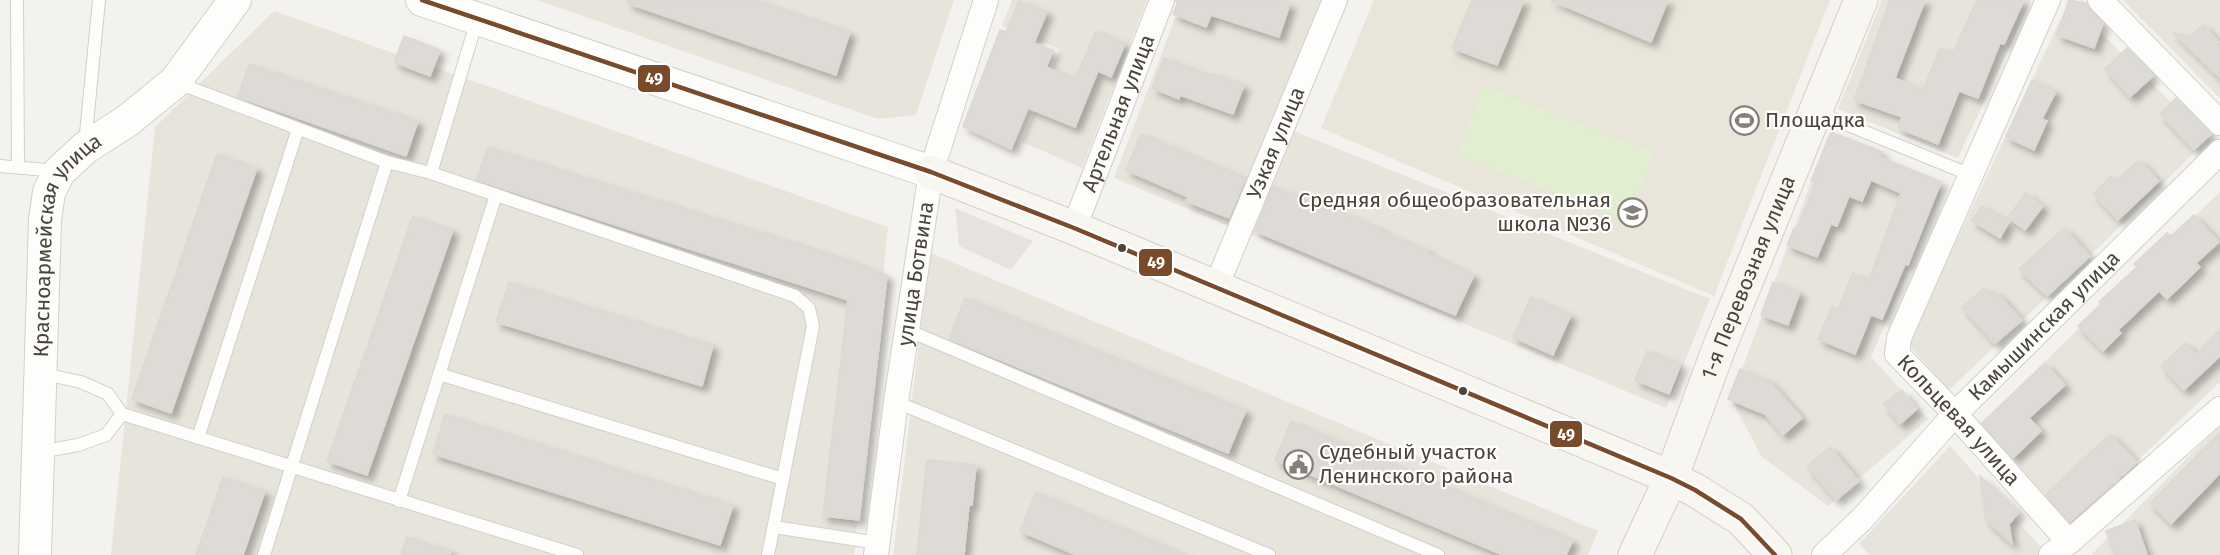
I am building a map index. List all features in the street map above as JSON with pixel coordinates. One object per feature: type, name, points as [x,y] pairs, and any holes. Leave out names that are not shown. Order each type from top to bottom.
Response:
[{"type":"main road","name":"1-я Перевозная улица","points":[[1635,555],[1671,478],[1719,348],[1861,0]]},
{"type":"main road","points":[[931,172],[1074,228],[1671,478],[1741,519],[1775,555]]},
{"type":"street","name":"Красноармейская улица","points":[[35,555],[45,220],[49,192],[59,172],[85,148],[127,121],[175,82],[235,0]]},
{"type":"street","points":[[422,0],[931,172]]},
{"type":"street","name":"улица Ботвина","points":[[877,549],[896,402],[931,172],[986,0]]},
{"type":"street","name":"Артельная улица","points":[[1074,228],[1162,0]]},
{"type":"street","name":"Узкая улица","points":[[1216,287],[1335,0]]},
{"type":"street","name":"Кольцевая улица","points":[[2048,0],[1899,338],[1897,354],[1955,414],[2060,549],[2220,409]]},
{"type":"street","points":[[2100,0],[2220,123]]},
{"type":"street","name":"Камышинская улица","points":[[1824,555],[1863,518],[1955,414],[2220,152]]},
{"type":"lane","points":[[17,0],[18,167]]},
{"type":"lane","points":[[85,148],[99,0]]},
{"type":"lane","points":[[431,173],[477,19]]},
{"type":"lane","points":[[175,82],[387,162],[431,173],[795,296],[809,308],[813,326],[768,555]]},
{"type":"lane","points":[[1816,112],[1971,175]]},
{"type":"lane","points":[[198,438],[298,129]]},
{"type":"lane","points":[[264,555],[387,162]]},
{"type":"lane","points":[[0,166],[59,172]]},
{"type":"lane","points":[[399,501],[496,195]]},
{"type":"lane","points":[[907,330],[1438,555]]},
{"type":"lane","points":[[40,373],[81,382],[108,394],[122,414],[577,555]]},
{"type":"lane","points":[[439,374],[783,479]]},
{"type":"lane","points":[[896,402],[1269,555]]},
{"type":"lane","points":[[38,452],[78,445],[106,435],[122,414]]},
{"type":"lane","points":[[774,527],[877,549]]},
{"type":"shaded area","points":[[537,0],[954,0],[916,115],[878,119]]},
{"type":"shaded area","points":[[1012,0],[1147,0],[1082,168],[1022,142],[1060,49],[1002,26]]},
{"type":"shaded area","points":[[1182,0],[1326,0],[1233,228],[1114,178]]},
{"type":"shaded area","name":"Средняя общеобразовательная школа №36","points":[[1374,0],[1830,0],[1714,296],[1321,128]]},
{"type":"shaded area","points":[[1882,0],[2031,0],[1958,158],[1838,109]]},
{"type":"shaded area","points":[[2123,0],[2220,0],[2220,98]]},
{"type":"shaded area","points":[[2069,1],[2208,139],[2090,256],[1949,390],[1908,344]]},
{"type":"shaded area","points":[[274,11],[888,227],[854,555],[111,555],[155,127]]},
{"type":"shaded area","points":[[1289,129],[1710,299],[1666,408],[1245,232]]},
{"type":"shaded area","points":[[1827,139],[1942,192],[1871,357],[1928,419],[1828,506],[1762,457],[1731,399]]},
{"type":"shaded area","points":[[2220,192],[2220,382],[2070,525],[1975,429]]},
{"type":"shaded area","points":[[955,208],[1033,241],[1011,270],[959,246]]},
{"type":"shaded area","points":[[930,253],[1598,531],[1588,555],[893,555]]},
{"type":"shaded area","points":[[2220,425],[2220,555],[2091,555]]},
{"type":"shaded area","points":[[1950,446],[2048,555],[1870,555],[1859,544]]},
{"type":"green space","points":[[1483,86],[1654,153],[1627,221],[1457,155]]},
{"type":"building","points":[[628,0],[757,0],[850,32],[836,75],[627,3]]},
{"type":"building","points":[[1176,0],[1278,0],[1290,4],[1279,37],[1211,15],[1206,27],[1173,14],[1177,4]]},
{"type":"building","points":[[1472,0],[1524,0],[1497,65],[1452,48]]},
{"type":"building","points":[[1550,0],[1668,0],[1651,42]]},
{"type":"building","points":[[1890,0],[1925,0],[1895,78],[1923,90],[1940,48],[1953,53],[1977,0],[2024,0],[2004,44],[2000,43],[1978,98],[1959,91],[1938,144],[1898,128],[1902,117],[1854,100]]},
{"type":"building","points":[[2069,0],[2086,3],[2103,23],[2094,48],[2057,35]]},
{"type":"building","points":[[1019,1],[1047,12],[1034,43],[1053,51],[1046,67],[1075,79],[1096,31],[1125,44],[1111,77],[1098,71],[1075,127],[1028,108],[1011,149],[963,126],[1000,30],[1006,32]]},
{"type":"building","points":[[2203,25],[2220,43],[2220,78],[2172,32],[2189,38]]},
{"type":"building","points":[[404,36],[440,50],[430,76],[394,62]]},
{"type":"building","points":[[2127,48],[2153,76],[2130,97],[2105,69]]},
{"type":"building","points":[[1164,58],[1244,85],[1233,114],[1180,95],[1179,99],[1152,88]]},
{"type":"building","points":[[249,64],[418,121],[406,156],[238,97]]},
{"type":"building","points":[[2032,80],[2056,91],[2042,119],[2047,121],[2034,150],[2006,137]]},
{"type":"building","points":[[2176,98],[2211,134],[2194,150],[2160,114]]},
{"type":"building","points":[[1831,132],[1882,152],[1880,157],[1941,182],[1908,265],[1905,264],[1882,319],[1871,315],[1855,354],[1818,339],[1832,307],[1838,309],[1853,273],[1869,280],[1901,193],[1871,180],[1862,201],[1849,196],[1837,226],[1831,224],[1817,257],[1787,245],[1794,228],[1797,230],[1816,182],[1811,181]]},
{"type":"building","points":[[1141,134],[1246,178],[1229,218],[1186,201],[1188,197],[1126,170]]},
{"type":"building","points":[[488,147],[840,257],[887,275],[859,520],[823,516],[848,300],[476,180]]},
{"type":"building","points":[[217,154],[257,168],[171,413],[132,399]]},
{"type":"building","points":[[2139,160],[2159,181],[2118,220],[2093,194],[2111,176],[2116,181]]},
{"type":"building","points":[[1273,186],[1381,229],[1380,231],[1428,250],[1427,253],[1474,275],[1455,315],[1255,231]]},
{"type":"building","points":[[2026,193],[2043,206],[2025,230],[2008,217]]},
{"type":"building","points":[[1981,206],[2009,222],[2000,238],[1972,221]]},
{"type":"building","points":[[2194,215],[2219,242],[2196,263],[2200,267],[2167,299],[2159,291],[2118,330],[2121,333],[2103,351],[2078,326],[2101,304],[2099,302],[2137,267],[2134,264],[2167,233],[2171,236]]},
{"type":"building","points":[[413,216],[453,230],[367,475],[327,461]]},
{"type":"building","points":[[2064,228],[2090,256],[2047,296],[2019,269]]},
{"type":"building","points":[[509,282],[713,345],[702,386],[496,322]]},
{"type":"building","points":[[1773,282],[1800,292],[1788,325],[1761,315]]},
{"type":"building","points":[[1984,288],[1991,295],[1995,291],[2022,320],[1995,344],[1962,307]]},
{"type":"building","points":[[1531,297],[1571,315],[1553,355],[1513,337]]},
{"type":"building","points":[[965,298],[1246,410],[1228,453],[949,339]]},
{"type":"building","points":[[2220,330],[2220,356],[2184,390],[2161,366],[2185,343],[2196,354]]},
{"type":"building","points":[[1647,351],[1681,364],[1669,394],[1635,380]]},
{"type":"building","points":[[2045,363],[2065,385],[2029,418],[2041,431],[2013,458],[1982,423]]},
{"type":"building","points":[[1740,369],[1769,381],[1802,418],[1783,435],[1765,414],[1728,399]]},
{"type":"building","points":[[1902,390],[1917,409],[1900,424],[1884,404]]},
{"type":"building","points":[[445,414],[733,505],[720,545],[433,454]]},
{"type":"building","points":[[1291,421],[1573,540],[1566,555],[1503,555],[1275,460]]},
{"type":"building","points":[[2220,432],[2220,473],[2171,524],[2150,503]]},
{"type":"building","points":[[2110,434],[2137,462],[2122,476],[2118,473],[2120,478],[2070,522],[2046,494]]},
{"type":"building","points":[[1830,447],[1859,481],[1836,500],[1807,466]]},
{"type":"building","points":[[927,460],[976,465],[964,555],[917,555]]},
{"type":"building","points":[[1980,476],[2019,512],[2009,524],[2012,544],[1986,520]]},
{"type":"building","points":[[223,477],[265,491],[243,555],[196,555]]},
{"type":"building","points":[[1036,492],[1186,555],[1076,555],[1020,531]]},
{"type":"building","points":[[2135,520],[2147,555],[2115,555],[2106,531]]},
{"type":"building","points":[[407,537],[451,551],[450,555],[401,555]]},
{"type":"transit line","name":"49","points":[[422,0],[931,172],[1074,228],[1671,478],[1741,519],[1775,555]]},
{"type":"place","name":"Площадка","points":[[1744,120]]},
{"type":"place","name":"Средняя общеобразовательная школа №36","points":[[1632,212]]},
{"type":"place","name":"Судебный участок Ленинского района","points":[[1298,464]]}]
